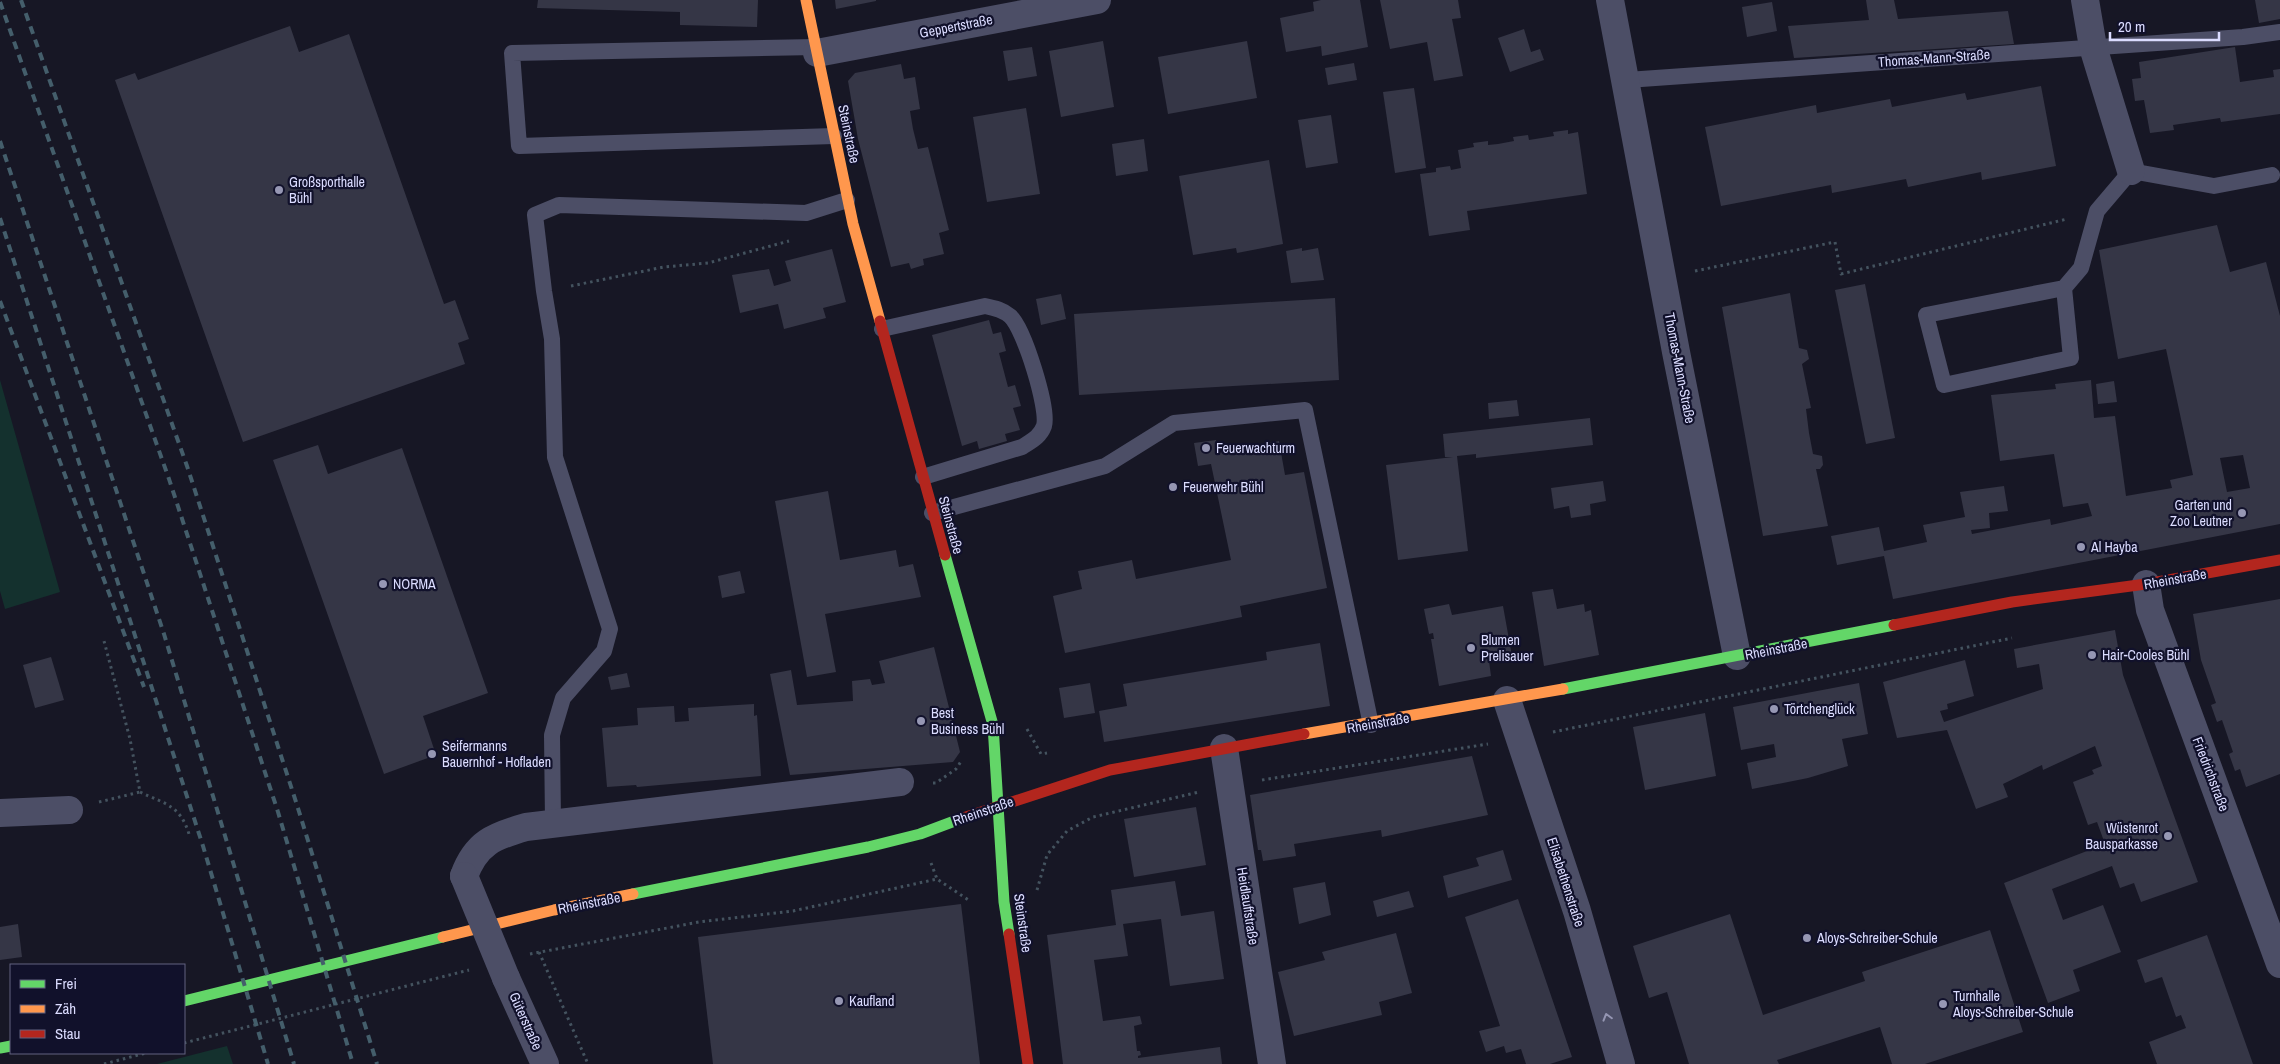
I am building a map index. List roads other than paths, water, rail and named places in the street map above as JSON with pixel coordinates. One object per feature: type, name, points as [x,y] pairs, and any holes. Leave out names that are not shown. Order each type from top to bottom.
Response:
[{"type":"street","name":"Steinstraße","points":[[806,0],[847,200],[932,513],[993,725],[1004,902],[1028,1064]]},
{"type":"street","name":"Geppertstraße","points":[[816,50],[1016,7],[1097,0]]},
{"type":"street","name":"Thomas-Mann-Straße","points":[[1610,0],[1737,656]]},
{"type":"street","points":[[2085,0],[2093,47],[2131,171]]},
{"type":"street","name":"Rheinstraße","points":[[185,1001],[554,910],[868,847],[920,834],[998,805],[1110,770],[1224,748],[1507,700],[2012,602],[2146,584],[2280,560]]},
{"type":"street","name":"Friedrichstraße","points":[[2146,584],[2150,610],[2280,964]]},
{"type":"street","name":"Elisabethenstraße","points":[[1507,700],[1518,739],[1576,912],[1621,1064]]},
{"type":"street","name":"Heidlauffstraße","points":[[1224,748],[1272,1064]]},
{"type":"street","points":[[553,822],[900,782]]},
{"type":"street","points":[[0,813],[70,810]]},
{"type":"street","name":"Güterstraße","points":[[545,1064],[506,978],[464,876],[470,859],[485,843],[502,834],[553,822]]},
{"type":"lane","name":"Thomas-Mann-Straße","points":[[1627,80],[2243,37],[2280,32]]},
{"type":"lane","points":[[816,50],[512,53],[519,146],[834,136]]},
{"type":"lane","points":[[2064,288],[2071,358],[1944,385],[1926,315],[2064,288],[2080,268],[2097,211],[2131,171],[2214,186],[2272,175]]},
{"type":"lane","points":[[553,822],[552,735],[563,698],[604,651],[610,629],[555,457],[552,339],[535,215],[559,205],[806,213],[847,200]]},
{"type":"lane","points":[[882,329],[985,306],[998,309],[1011,317],[1022,333],[1045,412],[1044,426],[1036,438],[1022,447],[923,477]]},
{"type":"lane","points":[[932,513],[1105,466],[1174,423],[1305,410],[1371,724]]},
{"type":"railway","points":[[21,0],[187,466],[297,805],[377,1064]]},
{"type":"railway","points":[[0,2],[169,479],[278,812],[353,1064]]},
{"type":"railway","points":[[0,141],[164,634],[294,1064]]},
{"type":"railway","points":[[0,218],[203,846],[268,1064]]},
{"type":"railway","points":[[0,301],[144,687]]},
{"type":"place","name":"Großsporthalle Bühl","points":[[279,190]]},
{"type":"place","name":"Feuerwachturm","points":[[1206,448]]},
{"type":"place","name":"Feuerwehr Bühl","points":[[1173,487]]},
{"type":"place","name":"Garten und Zoo Leutner","points":[[2242,513]]},
{"type":"place","name":"Al Hayba","points":[[2081,547]]},
{"type":"place","name":"NORMA","points":[[383,584]]},
{"type":"place","name":"Blumen Prelisauer","points":[[1471,648]]},
{"type":"place","name":"Hair-Cooles Bühl","points":[[2092,655]]},
{"type":"place","name":"Törtchenglück","points":[[1774,709]]},
{"type":"place","name":"Best Business Bühl","points":[[921,721]]},
{"type":"place","name":"Seifermanns Bauernhof - Hofladen","points":[[432,754]]},
{"type":"place","name":"Wüstenrot Bausparkasse","points":[[2168,836]]},
{"type":"place","name":"Aloys-Schreiber-Schule","points":[[1807,938]]},
{"type":"place","name":"Kaufland","points":[[839,1001]]},
{"type":"place","name":"Turnhalle Aloys-Schreiber-Schule","points":[[1943,1004]]}]
